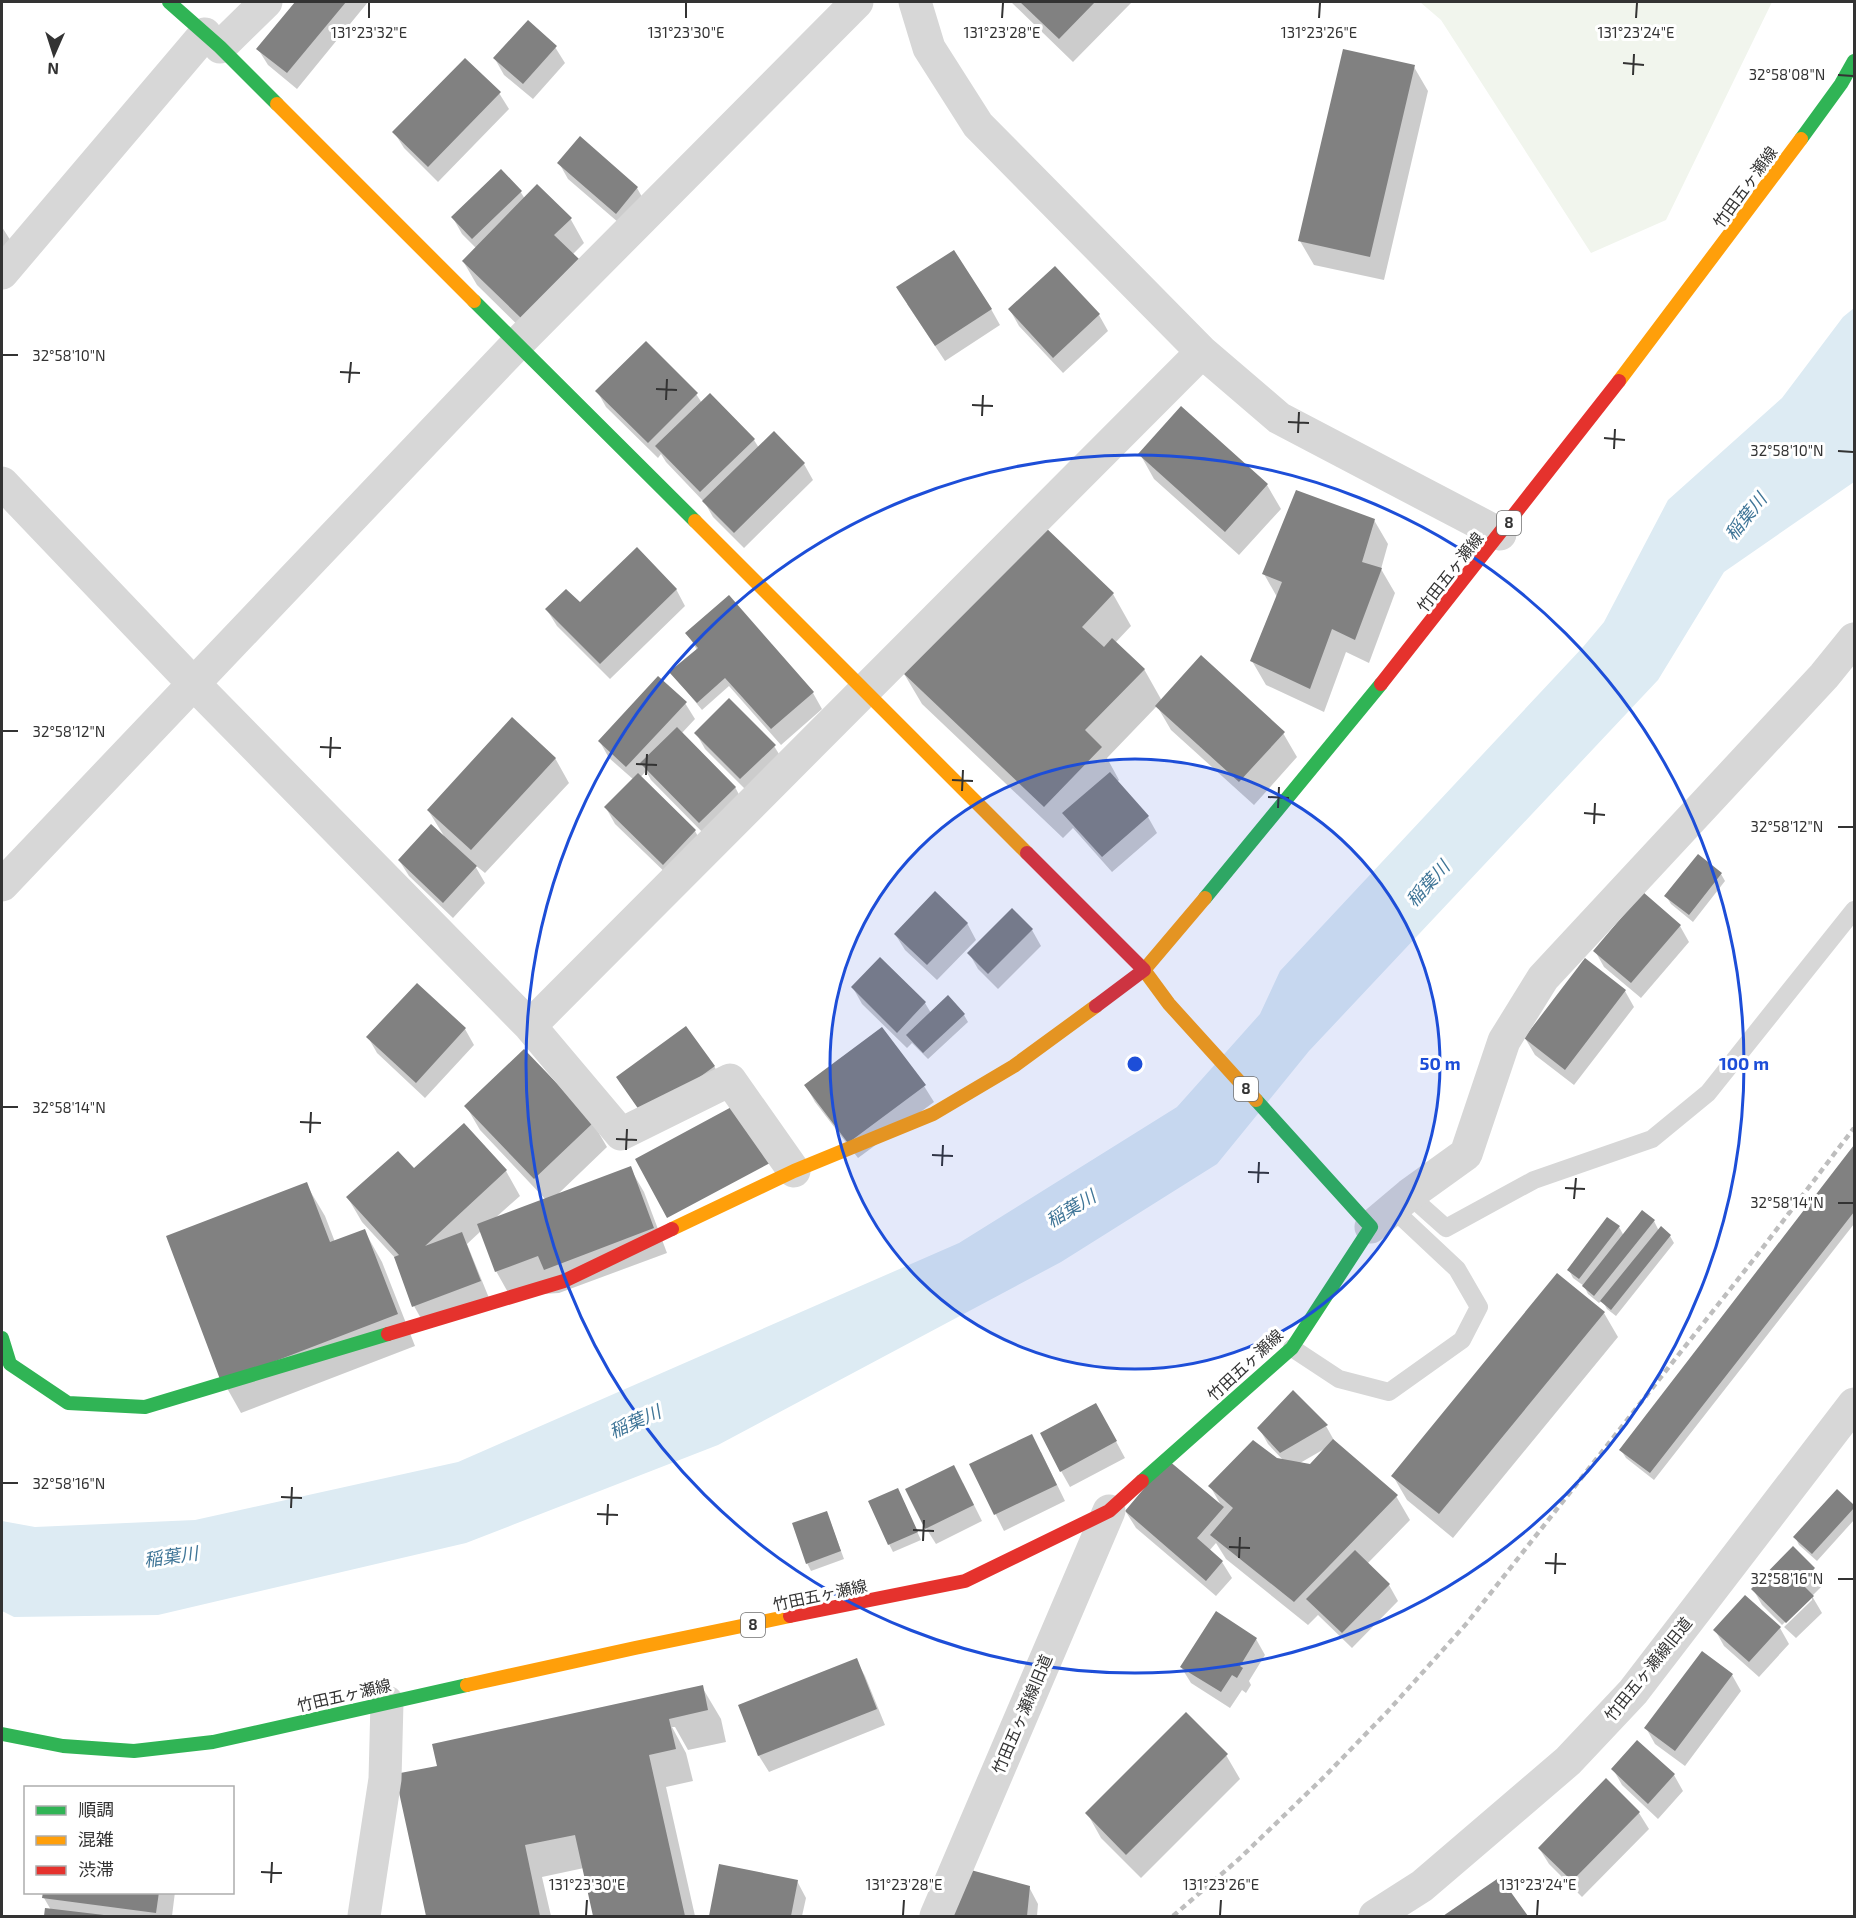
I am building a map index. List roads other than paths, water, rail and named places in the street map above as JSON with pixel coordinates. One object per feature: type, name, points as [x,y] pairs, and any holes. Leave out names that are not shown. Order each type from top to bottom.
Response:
[{"type":"main road","points":[[169,2],[213,40],[1144,970]]},
{"type":"main road","name":"竹田五ヶ瀬線","points":[[2,1338],[10,1364],[68,1403],[145,1407],[564,1281],[794,1171],[933,1114],[1014,1066],[1144,970],[1409,650],[1500,534],[1726,242],[1840,84],[1854,61]]},
{"type":"main road","name":"8","points":[[1144,970],[1169,1004],[1323,1174],[1391,1210]]},
{"type":"main road","name":"竹田五ヶ瀬線","points":[[2,1734],[63,1746],[134,1750],[213,1742],[635,1648],[965,1581],[1108,1511],[1292,1348],[1391,1210]]},
{"type":"street","points":[[2,273],[213,40],[266,2]]},
{"type":"street","points":[[2,885],[192,682],[516,345],[857,2]]},
{"type":"street","points":[[915,2],[929,48],[978,125],[1202,352],[1279,418],[1500,534]]},
{"type":"street","points":[[530,1026],[1202,352]]},
{"type":"street","points":[[2,483],[192,682],[530,1026],[621,1134],[730,1080],[794,1171]]},
{"type":"street","points":[[1391,1210],[1466,1154],[1504,1041],[1543,978],[1816,685],[1854,639]]},
{"type":"street","name":"竹田五ヶ瀬線旧道","points":[[1375,1917],[1422,1886],[1568,1761],[1633,1692],[1854,1404]]},
{"type":"street","name":"竹田五ヶ瀬線旧道","points":[[936,1917],[1108,1511]]},
{"type":"street","points":[[364,1917],[386,1779],[387,1702]]},
{"type":"lane","points":[[1391,1210],[1446,1228],[1534,1180],[1652,1139],[1708,1093],[1854,910]]},
{"type":"lane","points":[[1292,1348],[1339,1378],[1389,1392],[1462,1340],[1479,1307],[1457,1269],[1391,1210]]},
{"type":"water","name":"稲葉川","points":[[1854,308],[1854,482],[1724,572],[1658,680],[1309,1051],[1217,1164],[1061,1262],[718,1445],[466,1543],[158,1615],[14,1617],[2,1611],[2,1521],[35,1527],[195,1520],[458,1462],[959,1243],[1177,1107],[1260,1014],[1280,971],[1604,622],[1668,500],[1782,398],[1843,317]]},
{"type":"railway","points":[[1173,1916],[1239,1859],[1325,1776],[1388,1711],[1467,1623],[1754,1259],[1854,1128]]}]
